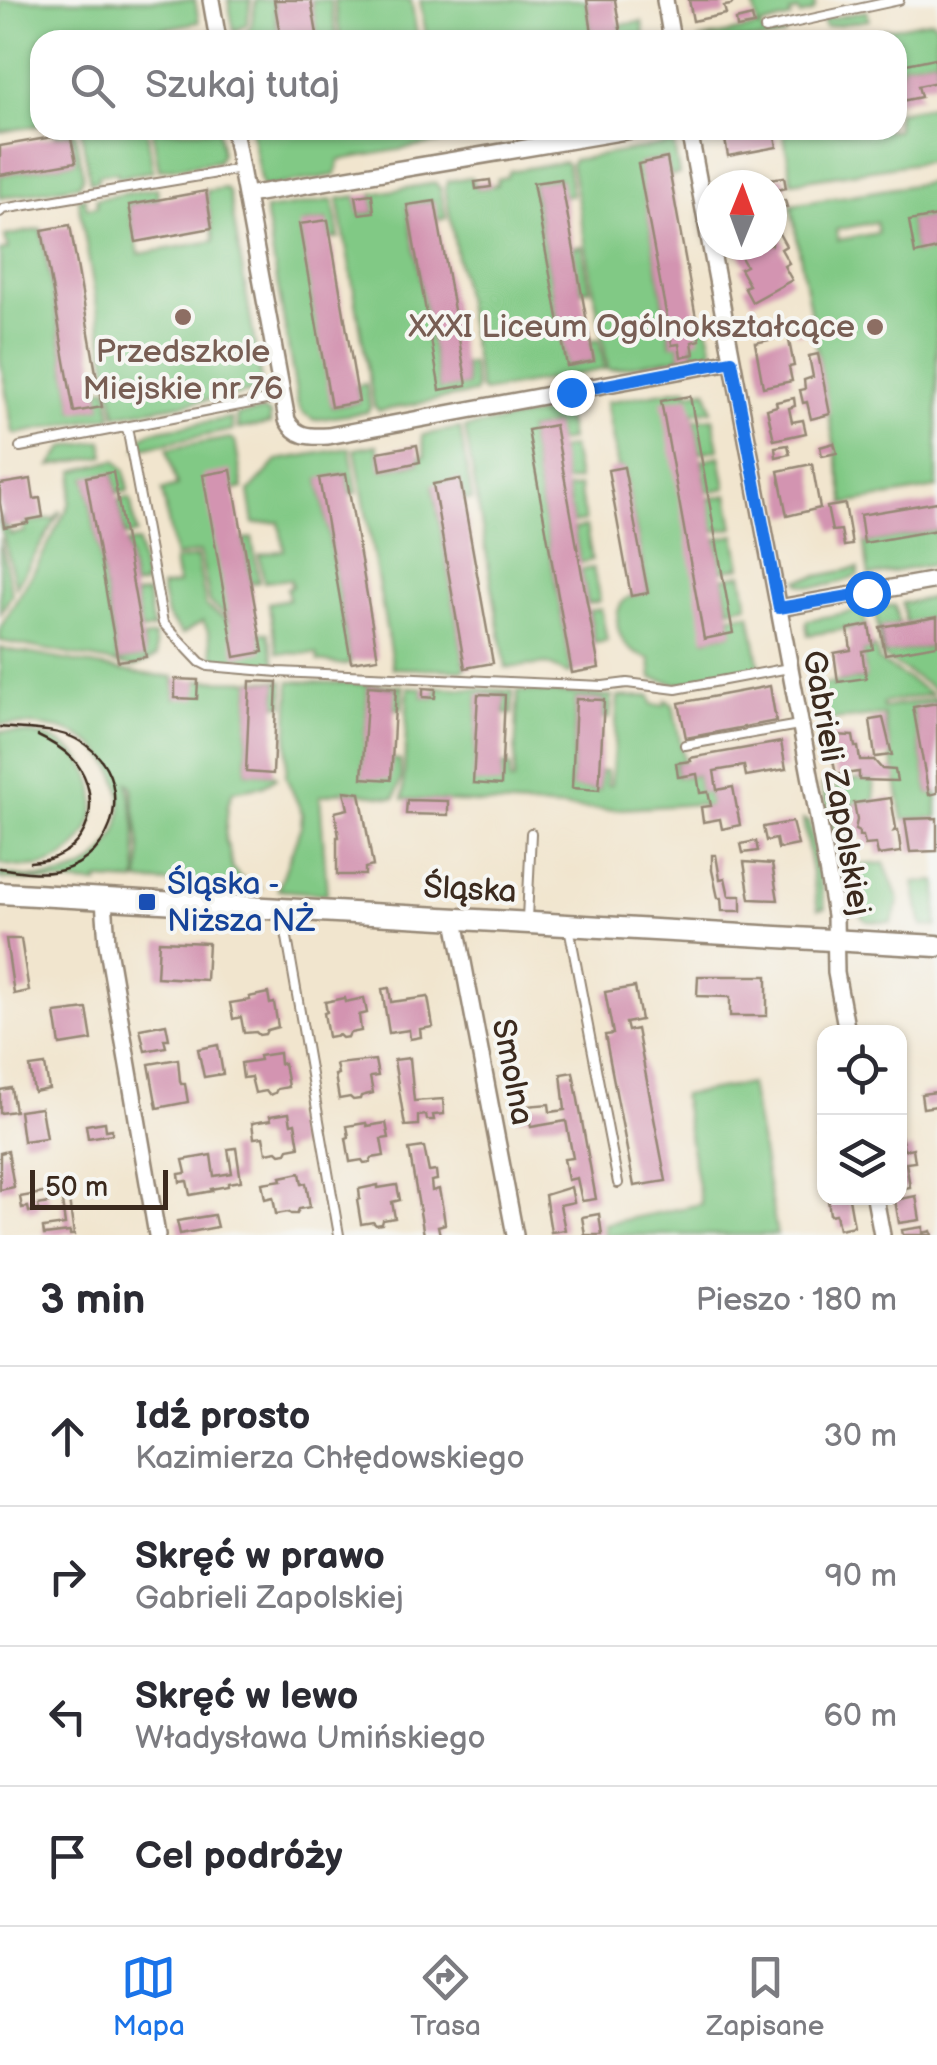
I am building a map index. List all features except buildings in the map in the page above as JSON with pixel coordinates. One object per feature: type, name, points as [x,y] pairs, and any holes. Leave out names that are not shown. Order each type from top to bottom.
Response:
[{"type":"street","points":[[212,0],[216,30]]},
{"type":"street","points":[[665,0],[670,30]]},
{"type":"street","points":[[236,140],[287,420],[292,429],[304,436],[328,436],[732,361]]},
{"type":"street","points":[[247,195],[573,140]]},
{"type":"street","name":"Gabrieli Zapolskiej","points":[[691,140],[834,916],[836,973],[846,1025]]},
{"type":"street","points":[[779,608],[937,580]]},
{"type":"street","name":"Śląska","points":[[0,893],[937,946]]},
{"type":"street","points":[[104,900],[107,942],[157,1235]]},
{"type":"street","name":"Smolna","points":[[455,920],[514,1235]]},
{"type":"street","points":[[876,1205],[882,1235]]},
{"type":"lane","points":[[765,29],[899,0]]},
{"type":"lane","points":[[0,212],[241,168]]},
{"type":"lane","points":[[20,447],[282,396]]},
{"type":"lane","points":[[127,427],[163,624],[208,666],[603,686],[627,683],[676,689],[789,668]]},
{"type":"lane","points":[[685,744],[800,724]]},
{"type":"lane","points":[[527,924],[531,832]]},
{"type":"lane","points":[[282,910],[339,1235]]},
{"type":"lane","points":[[569,925],[618,1183]]},
{"type":"green space","points":[[0,0],[195,0],[199,22],[156,30],[30,30],[30,127],[0,132]]},
{"type":"green space","points":[[228,0],[251,0],[247,24],[234,30]]},
{"type":"green space","points":[[256,0],[273,0],[278,30],[248,30]]},
{"type":"green space","points":[[311,0],[330,0],[335,30],[316,30]]},
{"type":"green space","points":[[334,0],[411,0],[416,30],[339,30]]},
{"type":"green space","points":[[420,0],[587,0],[592,30],[425,30]]},
{"type":"green space","points":[[753,0],[814,0],[812,12],[800,16],[798,11],[790,13],[791,18],[761,26],[762,30],[744,30],[758,27]]},
{"type":"green space","points":[[867,11],[869,20],[825,27],[823,20]]},
{"type":"green space","points":[[932,20],[937,25],[937,70],[934,58],[907,64],[907,30],[882,30]]},
{"type":"green space","points":[[642,22],[643,30],[620,30],[619,25]]},
{"type":"green space","points":[[937,105],[937,160],[792,182],[785,140],[907,140],[907,110]]},
{"type":"green space","points":[[72,140],[76,140],[83,176],[79,185],[0,198],[0,175],[75,162]]},
{"type":"green space","points":[[83,140],[148,140],[153,171],[118,177],[117,172],[98,175],[98,181],[90,182]]},
{"type":"green space","points":[[154,140],[220,140],[222,153],[218,161],[159,170]]},
{"type":"green space","points":[[253,140],[456,140],[339,160],[336,175],[264,187]]},
{"type":"green space","points":[[671,144],[679,174],[670,176],[666,158],[639,164],[671,344],[679,344],[681,357],[610,370],[571,164],[573,160]]},
{"type":"green space","points":[[564,162],[572,195],[564,196],[560,179],[533,184],[567,366],[594,361],[590,341],[599,340],[605,369],[484,392],[480,389],[445,188],[448,181],[471,177],[476,189],[497,185],[497,179],[507,177],[510,171]]},
{"type":"green space","name":"XXXI Liceum Ogólnokształcące","points":[[937,181],[937,216],[909,222],[915,253],[937,249],[937,488],[845,504],[791,205]],"holes":[[[876,222],[878,233],[838,240],[836,230]]]},
{"type":"green space","points":[[435,183],[440,188],[446,218],[438,220],[434,201],[407,206],[440,389],[467,385],[464,364],[471,363],[476,389],[474,393],[379,411],[374,406],[338,199],[356,196],[359,214],[374,212],[372,194]]},
{"type":"green space","name":"Przedszkole Miejskie nr 76","points":[[157,188],[158,200],[129,205],[139,254],[214,241],[206,191],[225,188],[229,192],[262,386],[238,395],[116,415],[78,199],[85,197],[87,208],[97,207],[96,199]]},
{"type":"green space","points":[[333,200],[339,238],[331,239],[327,220],[300,224],[332,407],[359,402],[357,386],[366,384],[370,407],[367,412],[314,420],[298,404],[265,210]]},
{"type":"green space","points":[[41,229],[74,411],[101,407],[99,389],[107,387],[112,416],[16,434],[0,358],[0,251],[8,249],[5,236]]},
{"type":"green space","points":[[582,246],[590,289],[581,291],[573,248]]},
{"type":"green space","points":[[707,324],[713,351],[694,354],[692,342],[697,325]]},
{"type":"green space","points":[[687,388],[688,393],[707,390],[712,410],[693,413],[705,639],[732,633],[730,616],[750,614],[760,668],[680,684],[652,678],[650,659],[630,649],[618,627],[618,613],[625,600],[648,592],[624,468],[618,468],[606,402]]},
{"type":"green space","points":[[263,411],[270,414],[270,424],[238,429],[236,415]]},
{"type":"green space","points":[[557,411],[566,419],[570,440],[558,442],[554,425],[528,430],[572,673],[568,674],[547,664],[506,668],[465,428]]},
{"type":"green space","points":[[231,418],[233,430],[137,449],[140,439],[153,431]]},
{"type":"green space","points":[[713,418],[719,449],[700,453],[694,420]]},
{"type":"green space","points":[[460,428],[472,500],[464,500],[460,480],[433,485],[465,668],[393,668],[355,449],[377,445],[382,470],[419,463],[419,457],[425,456],[422,435]]},
{"type":"green space","points":[[230,438],[235,441],[243,488],[234,490],[228,616],[210,603],[200,552],[175,557],[162,490],[177,486],[167,449]]},
{"type":"green space","points":[[102,441],[105,456],[51,466],[65,447]]},
{"type":"green space","points":[[572,447],[578,480],[565,482],[559,450]]},
{"type":"green space","points":[[350,448],[357,493],[349,494],[346,474],[319,479],[351,662],[344,665],[318,661],[317,654],[278,653],[268,603],[289,599],[287,588],[292,586],[290,579],[264,582],[259,555],[284,550],[279,522],[254,524],[249,492],[278,460]]},
{"type":"green space","points":[[720,456],[726,488],[707,492],[702,460]]},
{"type":"green space","points":[[116,460],[125,471],[128,491],[117,493],[113,473],[86,478],[118,661],[145,657],[143,638],[154,636],[157,656],[135,667],[0,641],[0,628],[69,505],[75,471]]},
{"type":"green space","points":[[579,487],[585,521],[573,523],[567,489]]},
{"type":"green space","points":[[728,495],[734,528],[714,531],[708,499]]},
{"type":"green space","points":[[130,498],[137,534],[125,536],[118,500]]},
{"type":"green space","points":[[61,511],[16,587],[0,515],[10,535],[25,532],[24,524],[55,518]]},
{"type":"green space","points":[[586,527],[592,560],[580,563],[574,529]]},
{"type":"green space","points":[[937,530],[937,564],[869,576],[864,543]]},
{"type":"green space","points":[[735,535],[741,567],[721,571],[716,539]]},
{"type":"green space","points":[[0,538],[12,594],[0,614]]},
{"type":"green space","points":[[252,538],[259,582],[251,584],[243,540]]},
{"type":"green space","points":[[138,542],[145,584],[134,587],[126,543]]},
{"type":"green space","points":[[197,557],[206,606],[243,628],[268,633],[276,667],[215,662],[203,621],[182,634],[167,616],[161,587],[178,584],[174,561]]},
{"type":"green space","points":[[593,568],[600,601],[588,604],[581,570]]},
{"type":"green space","points":[[858,568],[858,575],[830,585],[807,586],[798,580]]},
{"type":"green space","points":[[742,574],[748,605],[729,609],[723,578]]},
{"type":"green space","points":[[147,593],[153,629],[141,631],[135,595]]},
{"type":"green space","points":[[937,597],[937,617],[906,623],[902,603]]},
{"type":"green space","points":[[895,605],[899,624],[880,628],[885,654],[937,645],[937,691],[883,657],[875,611]]},
{"type":"green space","points":[[601,609],[607,641],[595,643],[589,611]]},
{"type":"green space","points":[[862,610],[866,626],[808,635],[807,620]]},
{"type":"green space","points":[[872,646],[879,661],[932,694],[883,703],[883,708],[937,698],[937,703],[913,708],[929,794],[937,793],[937,818],[903,819],[884,715],[824,721],[817,686],[865,678],[862,651]]},
{"type":"green space","points":[[0,648],[174,677],[175,698],[198,680],[284,681],[284,705],[276,705],[277,682],[250,682],[246,772],[273,774],[276,778],[262,786],[233,791],[228,805],[225,839],[232,868],[241,878],[262,889],[138,881],[140,847],[132,786],[128,783],[135,823],[135,882],[0,879],[0,873],[50,877],[87,866],[110,844],[121,810],[115,774],[93,745],[59,729],[0,724]]},
{"type":"green space","points":[[290,681],[403,686],[402,709],[394,709],[395,688],[368,687],[363,777],[392,759],[400,760],[401,779],[395,798],[344,791],[320,796],[327,894],[278,890],[302,813],[286,777]]},
{"type":"green space","points":[[408,687],[423,688],[423,697],[435,698],[436,687],[513,691],[512,714],[504,714],[505,695],[478,695],[474,782],[501,784],[502,765],[510,766],[510,781],[514,781],[518,691],[612,696],[610,718],[603,718],[604,700],[576,699],[572,787],[599,790],[600,771],[607,771],[607,785],[611,785],[618,697],[650,696],[652,705],[664,705],[666,700],[673,705],[684,761],[675,763],[677,777],[697,775],[700,792],[708,792],[711,806],[605,810],[403,799]]},
{"type":"green space","points":[[0,731],[54,740],[73,752],[86,767],[93,786],[95,805],[81,841],[66,855],[46,865],[0,864]]},
{"type":"green space","points":[[834,779],[873,780],[875,800],[854,804],[850,820],[854,856],[849,859]]},
{"type":"green space","points":[[827,781],[851,908],[844,909],[822,786]]},
{"type":"green space","points":[[803,820],[809,822],[825,908],[818,909]]},
{"type":"green space","points":[[884,863],[899,900],[892,923],[862,917],[850,866]]},
{"type":"green space","points":[[937,881],[937,927],[922,926],[914,883]]},
{"type":"green space","points":[[750,1084],[777,1235],[605,1235],[604,1224],[701,1204],[682,1095]]},
{"type":"tram line","points":[[0,727],[49,731],[76,739],[94,752],[106,768],[113,786],[114,806],[101,842],[69,868],[44,873],[0,868]]},
{"type":"tram line","points":[[30,862],[53,858],[73,846],[82,835],[90,809],[80,769],[64,751],[38,736]]},
{"type":"place","name":"Przedszkole Miejskie nr 76","points":[[183,317]]},
{"type":"place","name":"XXXI Liceum Ogólnokształcące","points":[[875,327]]},
{"type":"place","name":"Śląska - Niższa NŻ","points":[[147,902]]},
{"type":"route","points":[[571,392],[732,361],[779,608],[867,593]]}]
